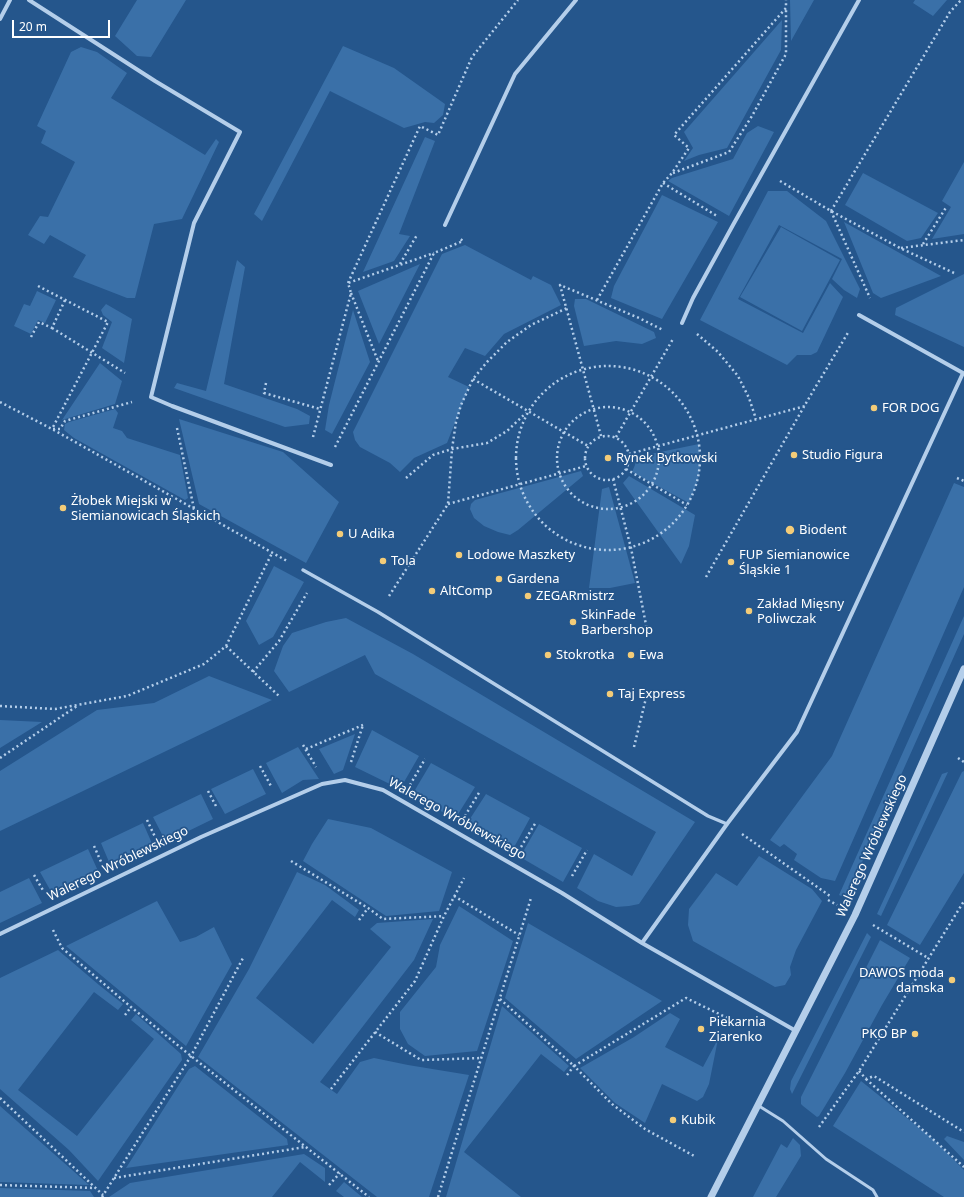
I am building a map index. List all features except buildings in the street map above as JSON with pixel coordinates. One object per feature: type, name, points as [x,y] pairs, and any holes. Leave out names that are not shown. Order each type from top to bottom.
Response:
[{"type":"street","points":[[0,19],[10,0]]},
{"type":"street","points":[[30,0],[155,81],[240,132],[194,223],[151,397],[331,465]]},
{"type":"street","points":[[445,225],[515,74],[576,0]]},
{"type":"street","points":[[682,323],[693,298],[733,225],[860,0]]},
{"type":"street","points":[[642,943],[727,824],[797,732],[963,373],[859,315]]},
{"type":"street","points":[[303,570],[378,612],[708,816],[727,824]]},
{"type":"street","name":"Walerego Wróblewskiego","points":[[711,1197],[855,915],[964,669]]},
{"type":"street","name":"Walerego Wróblewskiego","points":[[0,934],[201,837],[322,784],[345,780],[383,790],[401,800],[537,878],[642,943],[796,1031]]},
{"type":"lane","points":[[758,1105],[783,1121],[826,1159],[873,1190],[877,1197]]},
{"type":"path","points":[[378,362],[348,283],[420,126],[438,135],[472,57],[518,0]]},
{"type":"path","points":[[672,173],[730,152],[752,116],[786,54],[786,0]]},
{"type":"path","points":[[831,211],[950,12],[961,0]]},
{"type":"path","points":[[597,300],[662,183],[672,173],[689,148],[674,135],[786,8]]},
{"type":"path","points":[[764,172],[831,211],[900,248],[954,273]]},
{"type":"path","points":[[662,183],[733,225]]},
{"type":"path","points":[[922,245],[947,206]]},
{"type":"path","points":[[831,211],[871,300]]},
{"type":"path","points":[[348,283],[434,253],[462,241],[445,225]]},
{"type":"path","points":[[399,265],[417,235]]},
{"type":"path","points":[[900,248],[964,240]]},
{"type":"path","points":[[327,463],[434,253]]},
{"type":"path","points":[[601,436],[560,285],[639,318],[675,336]]},
{"type":"path","points":[[38,286],[108,322],[52,429]]},
{"type":"path","points":[[308,456],[351,293]]},
{"type":"path","points":[[52,328],[65,300]]},
{"type":"path","points":[[378,612],[448,504],[452,449],[456,422],[461,405],[473,379],[507,342],[530,325],[567,308]]},
{"type":"path","points":[[706,577],[805,405],[859,315]]},
{"type":"path","points":[[31,337],[39,322],[93,352],[125,373]]},
{"type":"path","points":[[616,437],[682,323],[718,352],[738,376],[749,398],[756,419]]},
{"type":"path","points":[[609,366],[625,367],[651,376],[678,398],[688,411],[697,435],[700,453],[700,466],[695,487],[687,505],[671,526],[659,536],[631,548],[597,550],[574,544],[561,538],[543,524],[532,512],[519,485],[515,452],[522,422],[528,411],[535,400],[546,389],[570,373],[583,369],[609,366]]},
{"type":"path","points":[[473,379],[588,446]]},
{"type":"path","points":[[266,383],[264,393],[320,409]]},
{"type":"path","points":[[52,429],[60,429],[65,421],[151,397]]},
{"type":"path","points":[[0,402],[52,429],[284,560]]},
{"type":"path","points":[[629,454],[805,405]]},
{"type":"path","points":[[172,406],[194,510]]},
{"type":"path","points":[[613,408],[630,412],[641,420],[648,428],[657,446],[659,457],[658,468],[652,484],[638,500],[620,508],[599,508],[582,502],[569,492],[559,474],[557,454],[564,432],[575,419],[594,409],[613,408]]},
{"type":"path","points":[[406,478],[433,455],[452,449],[487,443],[506,431],[528,411]]},
{"type":"path","points":[[601,436],[616,437],[622,441],[629,454],[626,469],[622,474],[613,479],[606,480],[596,477],[586,466],[584,460],[588,446],[596,438],[601,436]]},
{"type":"path","points":[[448,504],[586,466]]},
{"type":"path","points":[[626,469],[687,505]]},
{"type":"path","points":[[957,478],[964,481]]},
{"type":"path","points":[[613,479],[631,548],[647,630]]},
{"type":"path","points":[[0,706],[56,709],[127,696],[204,664],[226,646],[272,553]]},
{"type":"path","points":[[253,672],[279,641],[316,578]]},
{"type":"path","points":[[226,646],[279,696]]},
{"type":"path","points":[[629,767],[646,698]]},
{"type":"path","points":[[0,758],[79,705]]},
{"type":"path","points":[[306,749],[363,725],[345,780]]},
{"type":"path","points":[[958,758],[964,762]]},
{"type":"path","points":[[401,800],[425,760]]},
{"type":"path","points":[[456,831],[480,791]]},
{"type":"path","points":[[512,864],[536,822]]},
{"type":"path","points":[[727,824],[830,896]]},
{"type":"path","points":[[562,893],[587,850]]},
{"type":"path","points":[[290,861],[368,908],[383,919],[444,916]]},
{"type":"path","points":[[331,1089],[415,982],[444,916],[464,878]]},
{"type":"path","points":[[438,1197],[537,878]]},
{"type":"path","points":[[454,896],[519,934]]},
{"type":"path","points":[[828,900],[841,908]]},
{"type":"path","points":[[823,1122],[859,1071],[964,901]]},
{"type":"path","points":[[359,920],[368,908]]},
{"type":"path","points":[[45,912],[62,948],[191,1056],[369,1197]]},
{"type":"path","points":[[871,923],[928,958]]},
{"type":"path","points":[[0,1098],[103,1196],[191,1056],[243,958]]},
{"type":"path","points":[[567,1075],[574,1066],[686,998],[748,1028]]},
{"type":"path","points":[[499,999],[574,1066],[612,1104],[644,1128],[696,1157]]},
{"type":"path","points":[[125,1015],[131,1007]]},
{"type":"path","points":[[375,1032],[422,1060],[481,1058]]},
{"type":"path","points":[[859,1071],[964,1167]]},
{"type":"path","points":[[866,1079],[874,1076],[964,1132]]},
{"type":"path","points":[[114,1178],[306,1147]]},
{"type":"path","points":[[329,1185],[340,1173]]},
{"type":"path","points":[[0,1185],[96,1188]]},
{"type":"shaded area","points":[[137,0],[186,0],[151,57],[137,56],[115,36]]},
{"type":"shaded area","points":[[790,0],[814,0],[791,41]]},
{"type":"shaded area","points":[[915,0],[947,0],[933,16],[913,3]]},
{"type":"shaded area","points":[[782,20],[781,50],[727,148],[699,155],[684,161],[693,148],[684,132]]},
{"type":"shaded area","points":[[343,46],[394,68],[445,104],[443,115],[434,123],[425,122],[404,128],[330,91],[262,221],[254,214]]},
{"type":"shaded area","points":[[81,47],[97,52],[127,73],[111,98],[205,155],[216,139],[219,142],[182,219],[154,224],[135,298],[127,298],[73,277],[86,255],[50,235],[44,244],[28,235],[40,216],[48,217],[75,162],[41,143],[46,131],[37,126],[71,52]]},
{"type":"shaded area","points":[[758,126],[774,132],[729,216],[668,181],[672,178],[733,159],[747,133]]},
{"type":"shaded area","points":[[425,137],[435,141],[399,234],[410,236],[394,261],[363,272]]},
{"type":"shaded area","points":[[964,162],[964,234],[932,239],[951,207],[942,201]]},
{"type":"shaded area","points":[[863,173],[938,213],[921,238],[907,241],[845,205]]},
{"type":"shaded area","points":[[768,191],[787,191],[826,221],[860,289],[857,298],[844,290],[832,279],[842,259],[779,225],[738,299],[803,333],[830,283],[843,297],[817,352],[811,355],[797,355],[787,365],[700,320]]},
{"type":"shaded area","points":[[662,195],[718,222],[662,319],[611,298],[614,286]]},
{"type":"shaded area","points":[[844,222],[941,276],[881,298],[873,293]]},
{"type":"shaded area","points":[[781,227],[840,260],[802,331],[740,297]]},
{"type":"shaded area","points":[[465,245],[531,280],[533,276],[551,285],[561,305],[504,334],[485,356],[465,348],[448,377],[469,387],[447,443],[414,458],[400,472],[390,463],[360,447],[355,440],[353,432],[442,254]]},
{"type":"shaded area","points":[[237,260],[245,267],[224,384],[297,409],[310,416],[309,424],[285,427],[174,388],[177,383],[206,391]]},
{"type":"shaded area","points":[[420,264],[379,344],[358,291]]},
{"type":"shaded area","points":[[964,274],[964,347],[895,315],[896,308]]},
{"type":"shaded area","points":[[37,291],[56,300],[45,323],[38,320],[31,334],[14,326],[24,304],[30,306]]},
{"type":"shaded area","points":[[575,299],[586,299],[654,332],[656,338],[642,344],[616,341],[584,346],[574,306]]},
{"type":"shaded area","points":[[106,304],[132,319],[124,363],[102,348],[112,322],[103,315],[101,310]]},
{"type":"shaded area","points":[[353,310],[370,362],[332,434],[325,430],[329,405]]},
{"type":"shaded area","points":[[100,363],[122,381],[115,404],[62,420]]},
{"type":"shaded area","points":[[115,409],[118,413],[113,428],[122,431],[127,438],[180,455],[188,498],[185,500],[74,438],[64,430],[65,424],[69,422]]},
{"type":"shaded area","points":[[179,419],[283,452],[339,502],[306,563],[199,504]]},
{"type":"shaded area","points":[[699,444],[700,466],[698,480],[689,503],[632,472],[636,457]]},
{"type":"shaded area","points":[[581,471],[583,476],[510,535],[484,526],[474,518],[470,509],[471,504],[475,500]]},
{"type":"shaded area","points":[[629,476],[695,515],[689,546],[681,564],[623,483]]},
{"type":"shaded area","points":[[954,483],[964,487],[964,587],[835,881],[821,878],[794,860],[797,854],[784,844],[780,847],[770,840],[832,756]]},
{"type":"shaded area","points":[[609,487],[635,583],[610,588],[589,588],[602,489]]},
{"type":"shaded area","points":[[274,566],[304,582],[273,637],[259,645],[246,621]]},
{"type":"shaded area","points":[[964,616],[964,634],[846,898],[839,895]]},
{"type":"shaded area","points":[[346,618],[413,654],[695,822],[639,904],[616,907],[598,901],[577,888],[594,854],[632,876],[656,832],[375,674],[365,655],[289,692],[274,671],[283,646],[292,633],[326,622]]},
{"type":"shaded area","points":[[209,676],[272,700],[0,831],[0,771],[97,710],[154,703]]},
{"type":"shaded area","points":[[0,720],[42,722],[0,748]]},
{"type":"shaded area","points":[[372,730],[419,756],[400,789],[355,767]]},
{"type":"shaded area","points":[[355,734],[343,770],[334,774],[319,749]]},
{"type":"shaded area","points":[[298,747],[319,779],[303,780],[282,793],[266,763]]},
{"type":"shaded area","points":[[431,763],[475,787],[455,819],[412,795]]},
{"type":"shaded area","points":[[253,769],[266,794],[225,814],[211,789]]},
{"type":"shaded area","points":[[964,771],[964,873],[920,945],[887,925],[962,772]]},
{"type":"shaded area","points":[[948,772],[881,916],[877,914],[942,774]]},
{"type":"shaded area","points":[[201,794],[213,819],[166,842],[153,817]]},
{"type":"shaded area","points":[[486,794],[530,818],[512,851],[466,825]]},
{"type":"shaded area","points":[[328,819],[371,828],[452,872],[439,911],[386,916],[303,861]]},
{"type":"shaded area","points":[[143,823],[154,848],[112,869],[101,843]]},
{"type":"shaded area","points":[[539,824],[582,848],[563,882],[520,857]]},
{"type":"shaded area","points":[[88,849],[99,873],[53,895],[40,872]]},
{"type":"shaded area","points":[[759,856],[812,889],[822,901],[796,950],[790,967],[791,975],[785,985],[775,987],[693,941],[688,925],[689,909],[716,873],[737,886]]},
{"type":"shaded area","points":[[297,872],[325,885],[359,910],[355,917],[332,900],[256,998],[313,1044],[391,947],[370,929],[377,923],[433,919],[414,960],[320,1082],[337,1094],[360,1062],[374,1058],[469,1075],[429,1197],[377,1197],[198,1057],[249,969]]},
{"type":"shaded area","points":[[29,878],[42,903],[0,923],[0,892]]},
{"type":"shaded area","points":[[157,901],[180,942],[196,937],[214,927],[232,964],[186,1046],[66,946]]},
{"type":"shaded area","points":[[459,906],[513,941],[477,1051],[425,1056],[408,1044],[400,1029],[400,1012],[436,967],[440,945]]},
{"type":"shaded area","points":[[528,923],[662,1001],[576,1059],[505,998]]},
{"type":"shaded area","points":[[867,933],[871,937],[792,1094],[790,1089],[791,1081]]},
{"type":"shaded area","points":[[880,940],[910,958],[882,1005],[845,1073],[817,1117],[801,1104],[801,1097]]},
{"type":"shaded area","points":[[58,950],[123,1004],[118,1010],[94,992],[18,1090],[77,1136],[154,1039],[131,1020],[136,1014],[181,1054],[182,1060],[98,1181],[69,1150],[0,1089],[0,978]]},
{"type":"shaded area","points":[[502,1006],[569,1066],[564,1072],[541,1054],[464,1152],[521,1197],[446,1197]]},
{"type":"shaded area","points":[[670,1013],[680,1019],[665,1047],[703,1067],[718,1039],[709,1084],[703,1097],[697,1101],[662,1084],[645,1123],[615,1103],[580,1068],[634,1037]]},
{"type":"shaded area","points":[[195,1066],[287,1139],[288,1145],[126,1168],[189,1069]]},
{"type":"shaded area","points":[[861,1081],[933,1139],[964,1170],[964,1197],[944,1197],[833,1126]]},
{"type":"shaded area","points":[[0,1106],[89,1185],[0,1182]]},
{"type":"shaded area","points":[[947,1136],[964,1142],[964,1160],[944,1139]]},
{"type":"shaded area","points":[[793,1138],[800,1145],[801,1156],[776,1197],[753,1197],[781,1144],[787,1148]]},
{"type":"shaded area","points":[[304,1154],[325,1168],[325,1182],[300,1162],[272,1197],[109,1197],[130,1183]]},
{"type":"shaded area","points":[[344,1182],[362,1197],[344,1197],[336,1191]]},
{"type":"shaded area","points":[[0,1188],[90,1191],[94,1197],[0,1197]]},
{"type":"place","name":"FOR DOG","points":[[874,408]]},
{"type":"place","name":"Studio Figura","points":[[794,455]]},
{"type":"place","name":"Rynek Bytkowski","points":[[608,458]]},
{"type":"place","name":"Żłobek Miejski w Siemianowicach Śląskich","points":[[63,508]]},
{"type":"place","name":"Biodent","points":[[790,530]]},
{"type":"place","name":"U Adika","points":[[340,534]]},
{"type":"place","name":"Lodowe Maszkety","points":[[459,555]]},
{"type":"place","name":"Tola","points":[[383,561]]},
{"type":"place","name":"FUP Siemianowice Śląskie 1","points":[[731,562]]},
{"type":"place","name":"Gardena","points":[[499,579]]},
{"type":"place","name":"AltComp","points":[[432,591]]},
{"type":"place","name":"ZEGARmistrz","points":[[528,596]]},
{"type":"place","name":"Zakład Mięsny Poliwczak","points":[[749,611]]},
{"type":"place","name":"SkinFade Barbershop","points":[[573,622]]},
{"type":"place","name":"Stokrotka","points":[[548,655]]},
{"type":"place","name":"Ewa","points":[[631,655]]},
{"type":"place","name":"Taj Express","points":[[610,694]]},
{"type":"place","name":"DAWOS moda damska","points":[[952,980]]},
{"type":"place","name":"Piekarnia Ziarenko","points":[[701,1029]]},
{"type":"place","name":"PKO BP","points":[[915,1034]]},
{"type":"place","name":"Kubik","points":[[673,1120]]}]
